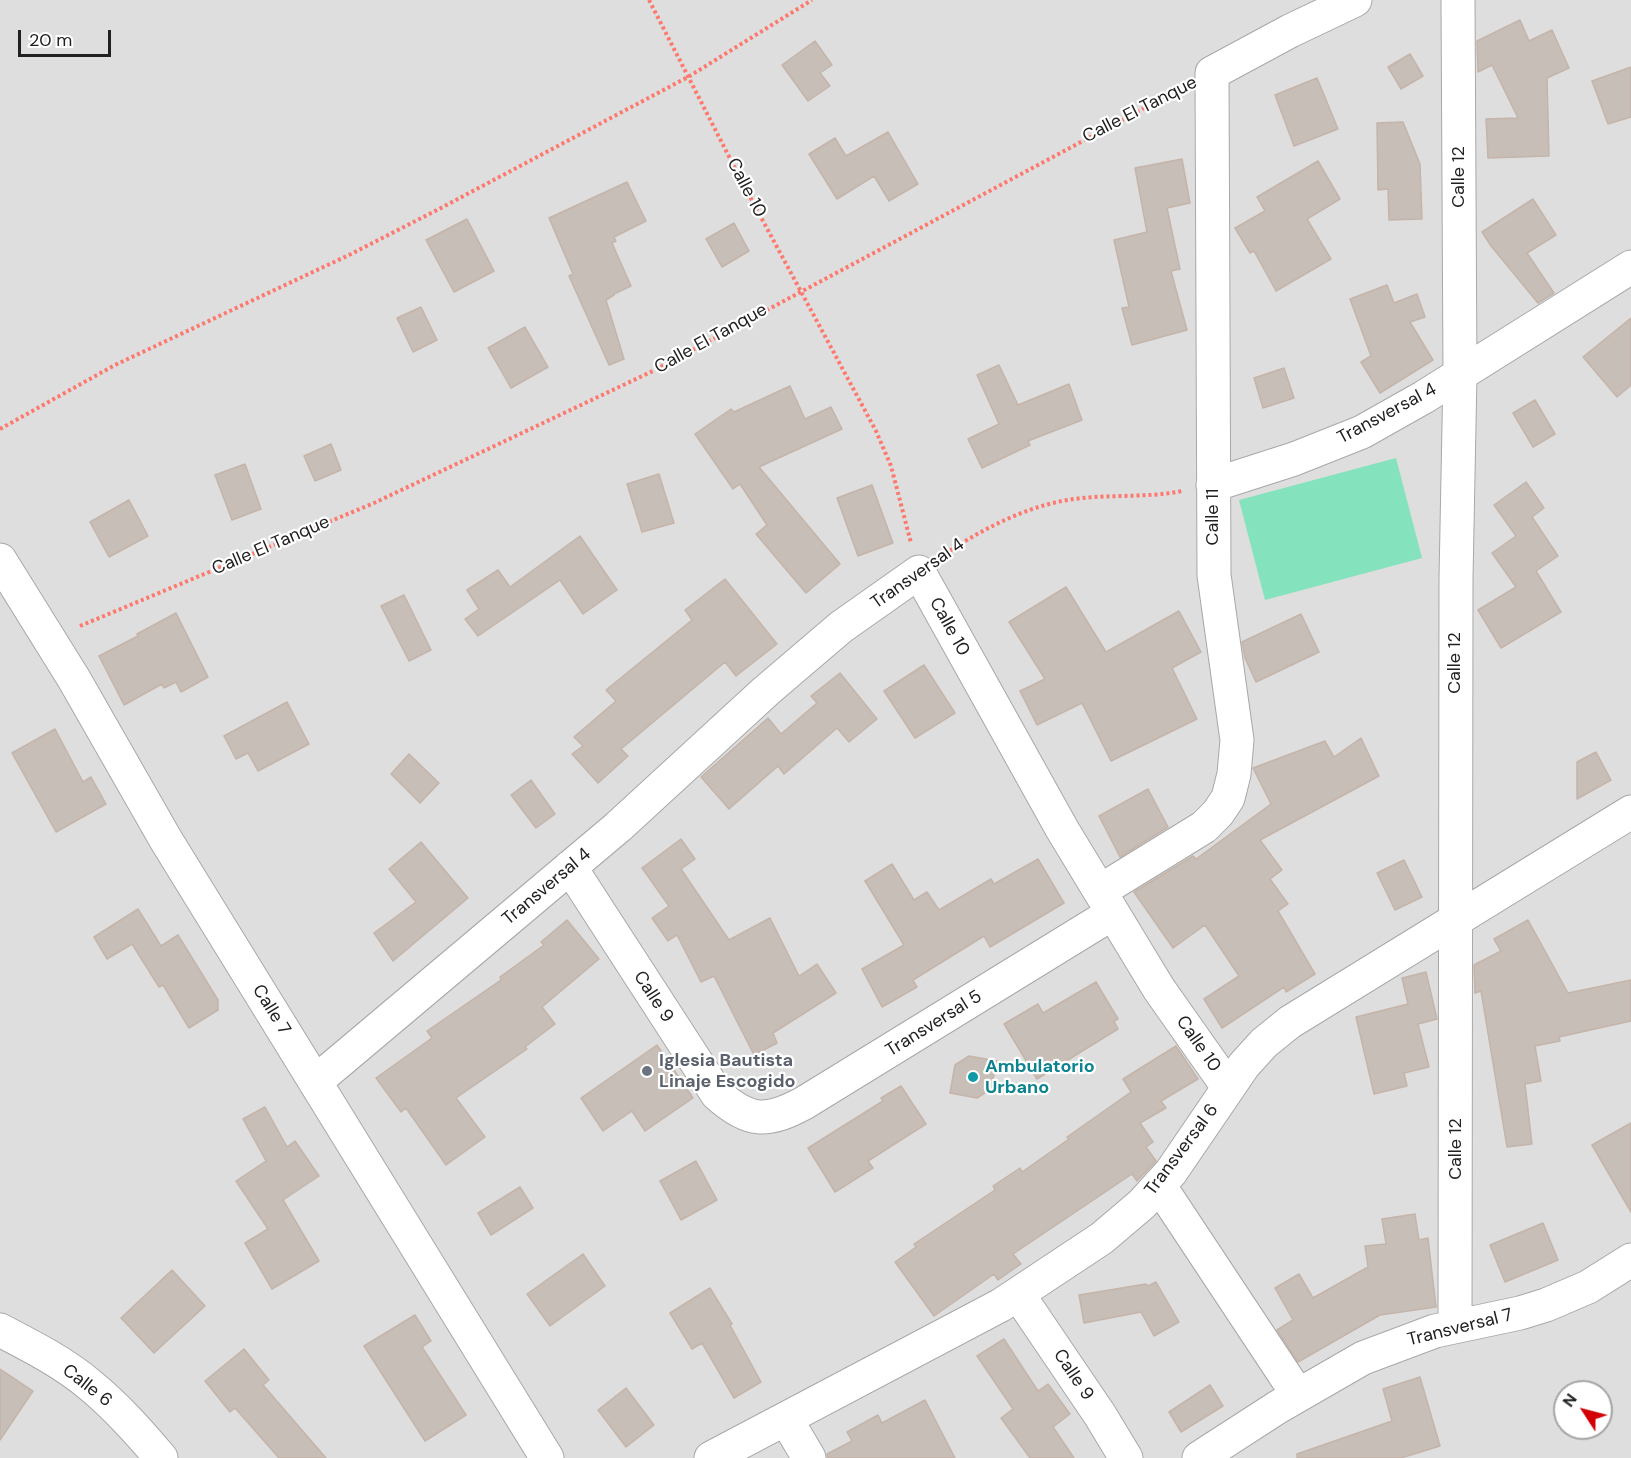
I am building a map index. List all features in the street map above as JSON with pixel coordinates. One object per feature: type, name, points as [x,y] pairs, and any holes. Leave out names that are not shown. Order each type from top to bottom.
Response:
[{"type":"street","name":"Calle El Tanque","points":[[1212,73],[1354,0]]},
{"type":"street","name":"Calle 12","points":[[1455,1326],[1456,578],[1460,374],[1458,0]]},
{"type":"street","name":"Calle 11","points":[[1107,902],[1204,827],[1218,813],[1228,798],[1234,774],[1237,740],[1214,575],[1212,73]]},
{"type":"street","name":"Transversal 4","points":[[1213,485],[1294,459],[1362,432],[1631,267]]},
{"type":"street","name":"Calle 7","points":[[0,560],[74,680],[166,840],[547,1458]]},
{"type":"street","name":"Transversal 4","points":[[315,1082],[618,827],[766,691],[841,627],[919,572]]},
{"type":"street","name":"Calle 10","points":[[919,572],[1062,829],[1160,989],[1228,1087]]},
{"type":"street","name":"Transversal 6","points":[[711,1458],[1018,1294],[1102,1238],[1142,1204],[1171,1172],[1228,1087],[1264,1043],[1290,1022],[1631,812]]},
{"type":"street","name":"Calle 9","points":[[570,867],[717,1094],[733,1108],[748,1116]]},
{"type":"street","name":"Transversal 5","points":[[748,1116],[764,1118],[785,1113],[804,1103],[1107,902]]},
{"type":"street","points":[[1159,1185],[1298,1395]]},
{"type":"street","name":"Transversal 7","points":[[1199,1458],[1298,1395],[1363,1358],[1416,1337],[1546,1305],[1588,1287],[1631,1260]]},
{"type":"street","name":"Calle 9","points":[[1018,1294],[1100,1415],[1126,1458]]},
{"type":"street","name":"Calle 6","points":[[0,1330],[42,1352],[89,1384],[129,1421],[159,1458]]},
{"type":"street","points":[[786,1419],[809,1458]]},
{"type":"path","name":"Calle 10","points":[[648,0],[876,431],[887,458],[919,572]]},
{"type":"path","points":[[0,429],[115,365],[349,255],[688,77],[812,0]]},
{"type":"path","name":"Calle El Tanque","points":[[48,639],[374,503],[655,370],[1158,99],[1212,73]]},
{"type":"path","name":"Transversal 4","points":[[919,572],[969,538],[1019,514],[1062,501],[1171,493],[1213,485]]},
{"type":"shaded area","points":[[0,0],[1631,0],[1631,1458],[0,1458]]},
{"type":"green space","points":[[1396,458],[1422,558],[1265,600],[1239,500]]},
{"type":"building","points":[[1520,20],[1529,41],[1552,30],[1569,68],[1547,78],[1549,156],[1488,158],[1486,119],[1518,118],[1492,65],[1478,72],[1477,41]]},
{"type":"building","points":[[815,41],[832,65],[820,73],[830,86],[808,101],[782,65]]},
{"type":"building","points":[[1410,54],[1423,76],[1401,89],[1388,67]]},
{"type":"building","points":[[1631,67],[1631,117],[1608,124],[1592,81]]},
{"type":"building","points":[[1317,78],[1338,129],[1294,146],[1275,95]]},
{"type":"building","points":[[1403,122],[1420,164],[1422,219],[1389,220],[1388,189],[1378,190],[1377,123]]},
{"type":"building","points":[[888,132],[918,184],[889,201],[874,176],[837,199],[809,154],[835,138],[846,156]]},
{"type":"building","points":[[1182,159],[1190,203],[1167,208],[1180,269],[1171,271],[1187,330],[1132,345],[1122,308],[1129,307],[1114,240],[1147,232],[1135,168]]},
{"type":"building","points":[[1318,161],[1340,199],[1307,219],[1331,259],[1276,291],[1254,251],[1250,253],[1235,228],[1265,211],[1257,197]]},
{"type":"building","points":[[627,182],[646,221],[614,237],[616,241],[612,243],[631,286],[606,300],[624,359],[609,365],[569,276],[573,274],[549,218]]},
{"type":"building","points":[[1533,199],[1556,235],[1527,253],[1554,293],[1538,303],[1482,232]]},
{"type":"building","points":[[467,219],[494,271],[454,292],[426,240]]},
{"type":"building","points":[[734,223],[749,251],[722,267],[706,239]]},
{"type":"building","points":[[1387,285],[1394,303],[1417,294],[1425,317],[1410,322],[1433,360],[1380,393],[1361,362],[1371,356],[1350,299]]},
{"type":"building","points":[[421,307],[437,340],[413,352],[397,318]]},
{"type":"building","points":[[1631,318],[1631,385],[1617,397],[1583,357]]},
{"type":"building","points":[[525,327],[548,367],[511,388],[488,348]]},
{"type":"building","points":[[999,365],[1018,405],[1069,384],[1082,420],[1028,441],[1030,445],[982,468],[968,439],[999,424],[977,375]]},
{"type":"building","points":[[1284,368],[1294,398],[1263,408],[1254,378]]},
{"type":"building","points":[[790,386],[805,419],[831,407],[842,429],[759,467],[840,564],[806,593],[756,534],[767,525],[740,484],[733,489],[695,434],[731,409],[734,412]]},
{"type":"building","points":[[1535,400],[1555,434],[1533,447],[1513,413]]},
{"type":"building","points":[[331,444],[341,470],[315,481],[304,456]]},
{"type":"building","points":[[245,464],[261,509],[232,520],[215,475]]},
{"type":"building","points":[[659,474],[674,523],[642,532],[627,484]]},
{"type":"building","points":[[1526,482],[1544,508],[1532,517],[1558,556],[1536,571],[1561,612],[1501,648],[1478,610],[1516,587],[1492,553],[1516,536],[1494,505]]},
{"type":"building","points":[[872,485],[893,543],[858,556],[837,498]]},
{"type":"building","points":[[129,500],[148,536],[109,557],[90,522]]},
{"type":"building","points":[[580,536],[617,590],[583,614],[560,580],[478,636],[465,619],[479,609],[467,590],[498,570],[510,587]]},
{"type":"building","points":[[725,579],[777,644],[736,676],[725,662],[621,749],[628,756],[598,783],[572,754],[583,746],[574,737],[616,701],[606,690],[692,620],[685,610]]},
{"type":"building","points":[[1066,587],[1106,652],[1179,611],[1201,652],[1172,668],[1197,719],[1111,761],[1082,703],[1037,725],[1020,691],[1045,679],[1009,622]]},
{"type":"building","points":[[404,595],[431,650],[409,661],[381,606]]},
{"type":"building","points":[[176,613],[208,677],[181,692],[176,682],[164,688],[162,684],[124,705],[99,656]]},
{"type":"building","points":[[1301,614],[1319,652],[1256,682],[1245,658],[1242,642]]},
{"type":"building","points":[[924,665],[955,713],[915,738],[884,691]]},
{"type":"building","points":[[840,673],[877,719],[849,742],[837,728],[784,774],[778,766],[729,809],[701,777],[768,718],[781,734],[817,703],[811,696]]},
{"type":"building","points":[[287,702],[309,744],[258,771],[248,753],[236,759],[224,736]]},
{"type":"building","points":[[55,729],[83,782],[91,777],[106,804],[56,832],[12,753]]},
{"type":"building","points":[[1361,738],[1379,776],[1260,840],[1282,870],[1270,879],[1288,904],[1278,911],[1315,974],[1286,992],[1284,987],[1222,1028],[1204,999],[1239,976],[1205,925],[1173,948],[1134,892],[1193,856],[1196,859],[1271,804],[1253,768],[1325,741],[1334,757]]},
{"type":"building","points":[[1596,752],[1611,780],[1577,799],[1577,762]]},
{"type":"building","points":[[409,754],[439,783],[420,803],[391,774]]},
{"type":"building","points":[[531,780],[555,814],[536,828],[511,795]]},
{"type":"building","points":[[1148,789],[1168,827],[1120,857],[1099,816]]},
{"type":"building","points":[[681,839],[695,859],[681,869],[729,940],[770,918],[799,976],[817,964],[836,993],[773,1033],[777,1043],[754,1055],[714,976],[701,982],[677,935],[668,941],[652,918],[669,906],[642,868]]},
{"type":"building","points":[[421,842],[468,898],[393,961],[374,933],[416,902],[389,869]]},
{"type":"building","points":[[1038,859],[1064,903],[990,947],[984,936],[913,980],[917,987],[882,1007],[862,969],[904,945],[865,881],[892,864],[914,900],[927,892],[939,910],[991,879],[994,884]]},
{"type":"building","points":[[1404,860],[1422,897],[1395,910],[1377,873]]},
{"type":"building","points":[[138,909],[161,946],[178,935],[218,1000],[218,1010],[189,1028],[163,985],[159,987],[132,944],[107,959],[94,937]]},
{"type":"building","points":[[567,920],[599,959],[542,1007],[555,1024],[525,1047],[527,1049],[456,1098],[485,1137],[446,1165],[406,1108],[401,1112],[376,1078],[432,1038],[427,1031],[501,980],[500,977],[544,945],[541,942]]},
{"type":"building","points":[[1528,920],[1568,993],[1631,980],[1631,1021],[1559,1037],[1560,1041],[1535,1046],[1541,1081],[1525,1084],[1532,1144],[1507,1147],[1481,991],[1475,993],[1474,965],[1501,951],[1494,939]]},
{"type":"building","points":[[1426,972],[1437,1019],[1418,1024],[1429,1067],[1404,1073],[1407,1086],[1374,1094],[1356,1017],[1408,1004],[1402,978]]},
{"type":"building","points":[[1096,982],[1118,1019],[1114,1021],[1118,1029],[1037,1079],[1004,1024],[1038,1004],[1043,1013]]},
{"type":"building","name":"Iglesia Bautista Linaje Escogido","points":[[657,1045],[693,1098],[645,1131],[632,1111],[603,1131],[581,1098]]},
{"type":"building","points":[[1176,1046],[1198,1079],[1161,1101],[1166,1108],[1140,1123],[1153,1142],[1146,1147],[1156,1161],[1137,1181],[1132,1174],[1013,1254],[1021,1264],[998,1280],[994,1274],[934,1316],[895,1262],[916,1247],[914,1244],[995,1190],[993,1186],[1020,1168],[1022,1172],[1131,1092],[1123,1079]]},
{"type":"building","name":"Ambulatorio Urbano","points":[[969,1056],[997,1061],[991,1089],[977,1098],[950,1093],[955,1065]]},
{"type":"building","points":[[901,1086],[926,1124],[868,1161],[873,1168],[835,1192],[808,1148],[883,1101],[881,1098]]},
{"type":"building","points":[[265,1107],[287,1147],[295,1141],[319,1176],[283,1200],[319,1261],[272,1289],[245,1243],[268,1229],[236,1181],[266,1161],[243,1119]]},
{"type":"building","points":[[1631,1123],[1631,1212],[1592,1145]]},
{"type":"building","points":[[696,1161],[717,1200],[681,1220],[660,1181]]},
{"type":"building","points":[[520,1187],[533,1208],[491,1235],[478,1213]]},
{"type":"building","points":[[1415,1214],[1419,1240],[1428,1238],[1436,1307],[1380,1315],[1298,1362],[1277,1330],[1293,1320],[1275,1288],[1299,1274],[1313,1298],[1368,1267],[1365,1246],[1386,1244],[1382,1219]]},
{"type":"building","points":[[1543,1223],[1558,1260],[1505,1282],[1490,1245]]},
{"type":"building","points":[[583,1254],[605,1286],[550,1326],[527,1294]]},
{"type":"building","points":[[172,1270],[205,1306],[154,1353],[121,1318]]},
{"type":"building","points":[[1156,1282],[1179,1322],[1154,1336],[1141,1312],[1084,1323],[1079,1295],[1146,1284],[1148,1286]]},
{"type":"building","points":[[710,1288],[732,1324],[730,1325],[761,1382],[734,1398],[702,1343],[692,1349],[670,1313]]},
{"type":"building","points":[[415,1315],[431,1341],[422,1347],[466,1415],[425,1441],[364,1346]]},
{"type":"building","points":[[1004,1339],[1038,1391],[1048,1384],[1070,1414],[1053,1427],[1074,1458],[1030,1458],[1001,1418],[1013,1409],[977,1356]]},
{"type":"building","points":[[244,1349],[269,1380],[263,1385],[326,1458],[279,1458],[235,1408],[230,1412],[205,1381]]},
{"type":"building","points":[[0,1369],[33,1391],[0,1440]]},
{"type":"building","points":[[1420,1377],[1440,1446],[1401,1458],[1297,1458],[1297,1454],[1392,1421],[1383,1389]]},
{"type":"building","points":[[1210,1385],[1223,1406],[1181,1432],[1169,1412]]},
{"type":"building","points":[[626,1388],[654,1425],[626,1447],[598,1410]]},
{"type":"building","points":[[925,1400],[955,1458],[828,1458],[827,1454],[852,1441],[847,1432],[878,1415],[882,1423]]},
{"type":"place","name":"Iglesia Bautista Linaje Escogido","points":[[647,1071]]},
{"type":"place","name":"Ambulatorio Urbano","points":[[973,1077]]}]
